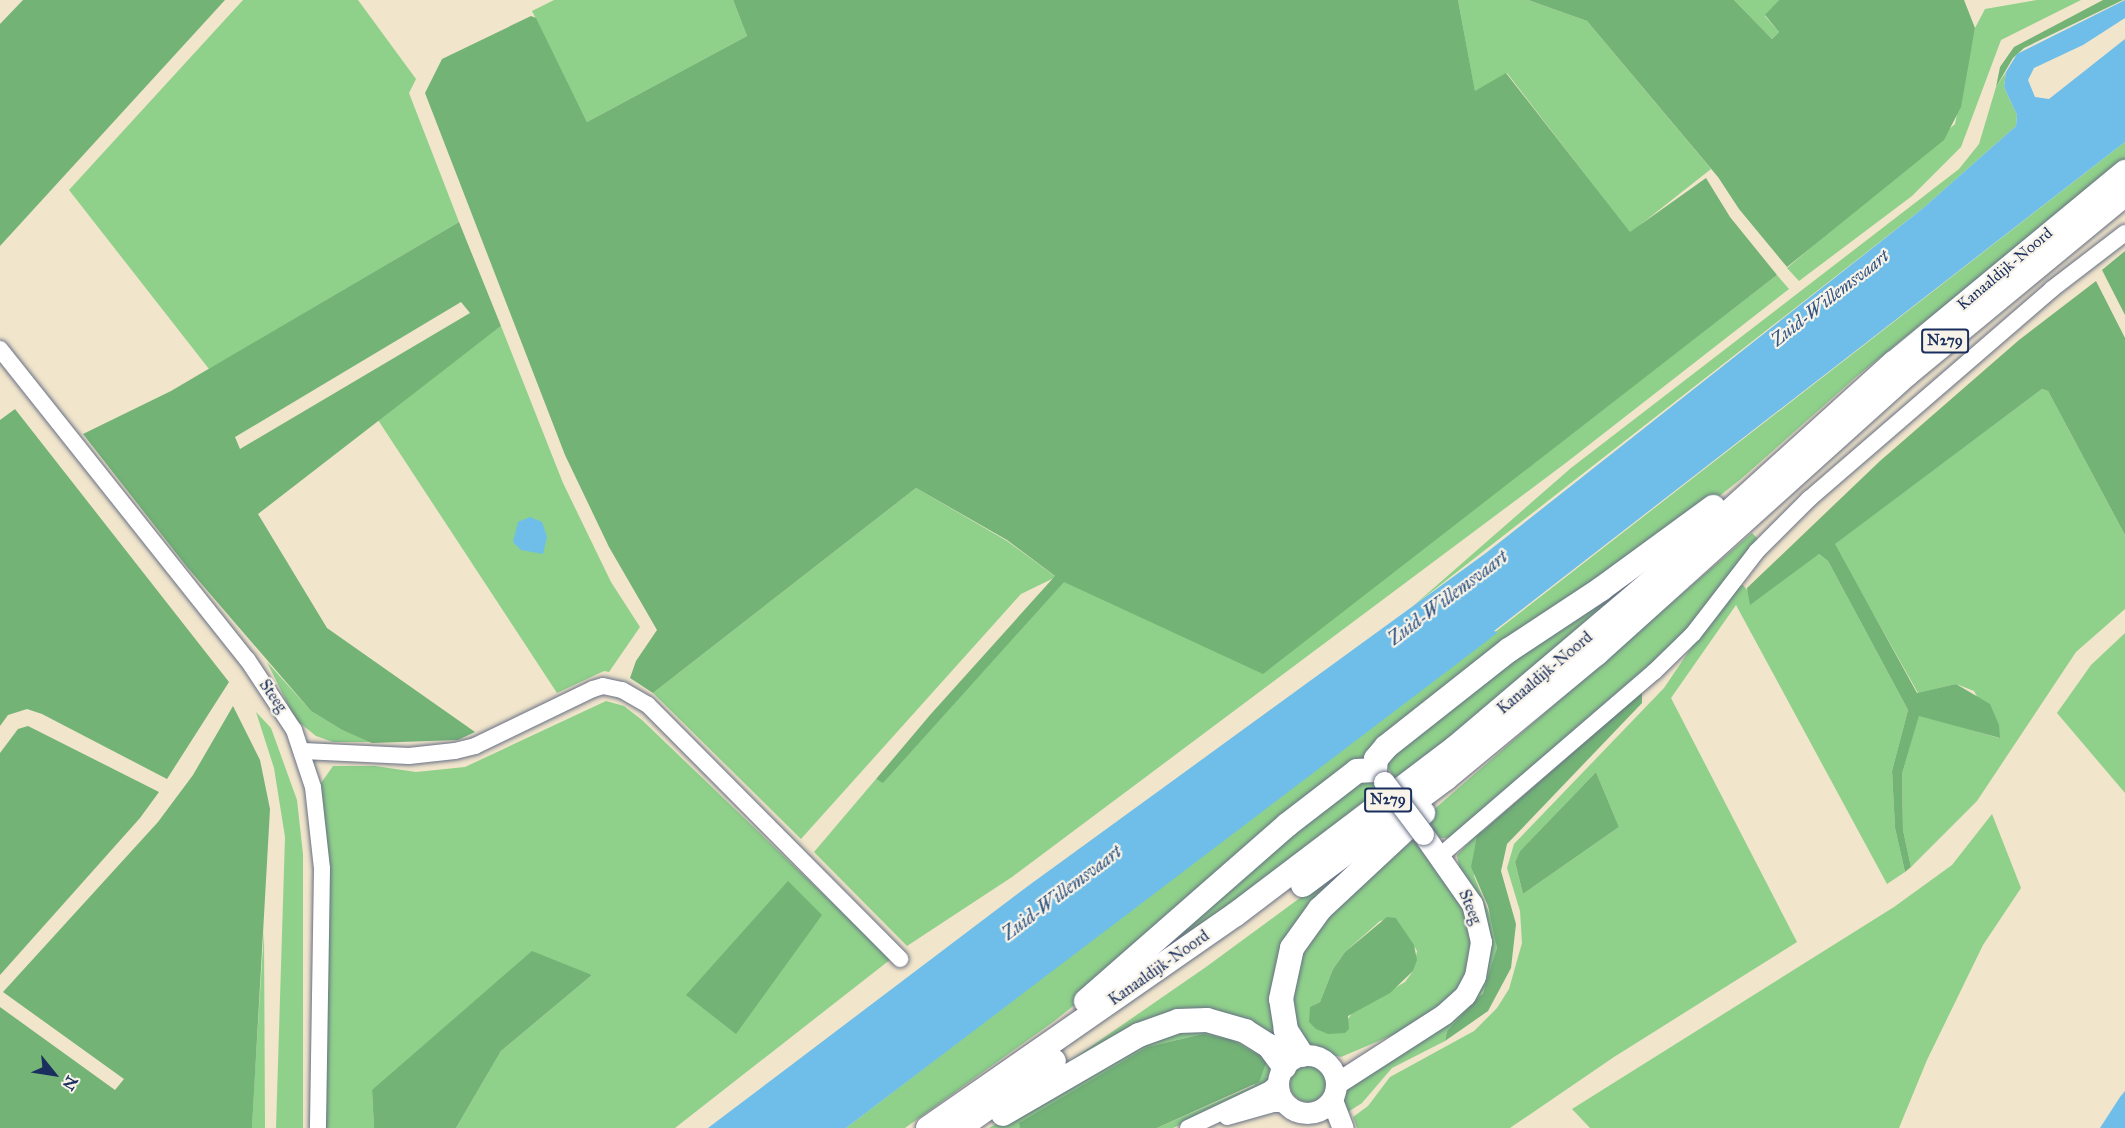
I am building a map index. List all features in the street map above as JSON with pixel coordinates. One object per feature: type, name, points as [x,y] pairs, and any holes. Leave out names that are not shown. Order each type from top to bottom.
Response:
[{"type":"highway","name":"Kanaaldijk-Noord","points":[[945,1124],[1236,914],[1438,761],[1553,667],[1973,296],[2125,172]]},
{"type":"highway","name":"Kanaaldijk-Noord","points":[[945,1124],[1330,866],[1523,716],[1678,582],[1907,374],[2125,194]]},
{"type":"highway","name":"N279","points":[[1380,776],[1377,759],[1386,747],[1509,650],[1799,448]]},
{"type":"highway","name":"N279","points":[[1288,1068],[1286,1030],[1281,999],[1286,965],[1304,928],[1383,849],[1500,745],[1523,716]]},
{"type":"highway","name":"N279","points":[[945,1124],[992,1072],[1099,991],[1256,850],[1349,776],[1363,768],[1380,776]]},
{"type":"highway","points":[[981,1128],[1139,1035],[1178,1021],[1207,1020],[1245,1031],[1269,1046],[1288,1068]]},
{"type":"main road","name":"Steeg","points":[[1334,1092],[1406,1038],[1454,1006],[1475,976],[1480,961],[1480,927],[1472,904],[1441,855],[1380,776]]},
{"type":"main road","name":"Steeg","points":[[1326,1062],[1339,1061],[1406,1038]]},
{"type":"main road","points":[[1328,1128],[1313,1113],[1298,1112],[1286,1104],[1288,1068],[1326,1062],[1343,1128]]},
{"type":"main road","points":[[1313,1113],[1334,1092]]},
{"type":"street","points":[[1441,855],[1654,672],[1693,634],[1757,551],[1809,499],[2052,289],[2125,233]]},
{"type":"street","name":"Steeg","points":[[0,349],[247,659],[285,713],[303,751],[313,787],[322,869],[318,1128]]},
{"type":"street","points":[[303,751],[409,756],[455,751],[475,746],[592,689],[603,686],[622,690],[648,705],[900,959]]},
{"type":"street","points":[[1188,1128],[1270,1089],[1288,1068]]},
{"type":"street","points":[[1211,1119],[1286,1104]]},
{"type":"green space","points":[[23,0],[225,0],[0,246],[0,24]]},
{"type":"green space","points":[[243,0],[358,0],[416,79],[409,93],[459,222],[209,369],[69,190]]},
{"type":"green space","points":[[554,0],[733,0],[747,36],[587,122],[532,11]]},
{"type":"green space","points":[[733,0],[1458,0],[1475,91],[1506,73],[1630,232],[1706,178],[1730,217],[1777,275],[1263,674],[1064,582],[883,783],[876,779],[930,715],[1055,576],[1007,540],[916,488],[653,693],[630,678],[636,661],[657,630],[609,547],[565,455],[425,93],[442,59],[531,16],[536,18],[587,122],[747,36]]},
{"type":"green space","points":[[1458,0],[1528,0],[1587,21],[1711,169],[1630,233],[1507,73],[1475,92]]},
{"type":"green space","points":[[1528,0],[1734,0],[1772,39],[1779,32],[1765,15],[1779,0],[1964,0],[1975,28],[1961,107],[1944,140],[1787,267],[1739,209],[1718,177],[1587,21]]},
{"type":"green space","points":[[1734,0],[1779,0],[1765,16],[1779,32],[1772,39]]},
{"type":"green space","points":[[2037,0],[2081,0],[2001,40],[1961,147],[1912,196],[1799,281],[1787,268],[1955,124],[1975,28],[1985,9]]},
{"type":"green space","points":[[2103,0],[2123,0],[2024,48],[2013,58],[1996,87],[2000,67],[2014,47]]},
{"type":"green space","points":[[2006,72],[2004,87],[2017,115],[2016,126],[1922,209],[1412,607],[1571,468],[1959,169],[1979,144],[1996,87]]},
{"type":"green space","points":[[2125,142],[2125,160],[1856,377],[1741,479],[1053,1022],[905,1128],[846,1128],[1495,632]]},
{"type":"green space","points":[[459,222],[501,326],[258,514],[327,628],[475,732],[458,740],[372,743],[342,730],[311,711],[187,567],[83,434],[171,391]],"holes":[[[461,302],[470,313],[240,449],[235,437]]]},
{"type":"green space","points":[[2125,251],[2125,315],[2102,270]]},
{"type":"green space","points":[[1777,275],[1789,289],[1567,462],[1012,877],[907,946],[814,852],[876,779],[883,782],[1064,581],[1263,673]]},
{"type":"green space","points":[[2096,281],[2125,338],[2125,535],[2048,391],[2042,389],[1835,544],[1917,693],[1956,684],[1990,704],[1999,725],[2000,738],[1919,716],[1902,774],[1903,830],[1911,867],[1905,872],[1895,828],[1892,771],[1908,710],[1828,561],[1819,554],[1750,605],[1747,588],[1880,461],[2019,340]]},
{"type":"green space","points":[[501,326],[563,483],[611,582],[640,627],[609,672],[604,671],[557,693],[378,420]]},
{"type":"green space","points":[[2042,389],[2048,391],[2125,535],[2125,609],[2076,652],[1977,801],[1911,867],[1903,830],[1902,774],[1919,715],[1999,738],[1974,691],[1956,684],[1918,693],[1834,544]]},
{"type":"green space","points":[[15,409],[229,682],[167,779],[42,714],[27,709],[8,715],[0,726],[0,420]]},
{"type":"green space","points":[[916,488],[1007,541],[1056,577],[1021,594],[801,839],[653,693]]},
{"type":"green space","points":[[1721,506],[1398,784],[1387,766],[1387,755]]},
{"type":"green space","points":[[1752,533],[1761,542],[1671,651],[1450,838],[1440,838],[1424,818]]},
{"type":"green space","points":[[1819,554],[1828,561],[1908,710],[1892,771],[1895,828],[1905,872],[1887,884],[1736,605],[1671,698],[1797,942],[1614,1057],[1510,1128],[1357,1128],[1353,1117],[1368,1106],[1390,1077],[1474,1031],[1497,1008],[1509,989],[1522,943],[1520,911],[1507,868],[1514,844],[1664,688],[1733,586],[1743,585],[1748,591]],"holes":[[[1596,772],[1619,827],[1523,894],[1515,862],[1520,851]]]},
{"type":"green space","points":[[2125,633],[2125,793],[2057,713],[2091,665]]},
{"type":"green space","points":[[267,662],[311,711],[342,730],[371,742],[333,742],[316,736],[295,719]]},
{"type":"green space","points":[[1642,692],[1642,703],[1507,844],[1501,871],[1516,924],[1511,968],[1488,1011],[1445,1041],[1447,1031],[1483,993],[1497,948],[1488,906],[1471,867],[1477,836]]},
{"type":"green space","points":[[606,701],[624,706],[642,720],[891,959],[675,1128],[456,1128],[501,1051],[592,975],[589,974],[372,1090],[374,1128],[326,1128],[329,859],[319,786],[333,766],[375,766],[416,772],[465,767]]},
{"type":"green space","points":[[233,706],[260,760],[270,809],[252,1128],[0,1128],[0,1007],[115,1090],[124,1079],[3,992],[158,822],[193,775]]},
{"type":"green space","points":[[256,712],[271,728],[297,800],[303,854],[303,1128],[276,1128],[285,837],[274,768]]},
{"type":"green space","points":[[28,726],[159,792],[140,818],[0,975],[0,753],[18,729]]},
{"type":"green space","points":[[1596,772],[1619,827],[1523,894],[1515,862],[1520,851]]},
{"type":"green space","points":[[1370,779],[1384,795],[1081,1013],[1330,796]]},
{"type":"green space","points":[[1418,811],[1290,943],[1292,1054],[1209,1016],[999,1110],[1206,967]]},
{"type":"green space","points":[[1992,814],[2021,888],[1983,945],[1927,1060],[1899,1128],[1590,1128],[1572,1109],[1894,907],[1952,865]]},
{"type":"green space","points":[[1482,829],[1474,876],[1494,925],[1497,948],[1489,981],[1474,1007],[1447,1031],[1445,1041],[1392,1068],[1362,1103],[1348,1112],[1339,1100],[1342,1089],[1480,985],[1457,855]]},
{"type":"green space","points":[[1411,830],[1466,908],[1472,958],[1455,995],[1407,1029],[1341,1057],[1309,1049],[1288,1020],[1297,948]],"holes":[[[1396,918],[1417,951],[1413,971],[1405,982],[1352,1013],[1346,1022],[1314,1005],[1320,1002],[1333,969],[1345,952],[1380,921]]]},
{"type":"green space","points":[[788,881],[822,915],[736,1034],[686,995]]},
{"type":"green space","points":[[1387,917],[1396,918],[1414,945],[1417,960],[1413,971],[1390,993],[1348,1016],[1349,1029],[1345,1033],[1328,1034],[1316,1029],[1309,1022],[1310,1007],[1320,1002],[1333,969],[1345,952]]},
{"type":"green space","points":[[264,931],[265,1128],[252,1128],[255,1072]]},
{"type":"green space","points":[[532,951],[592,975],[501,1051],[456,1128],[374,1128],[372,1090]]},
{"type":"green space","points":[[1232,1030],[1275,1067],[1270,1081],[1173,1128],[1157,1128],[1255,1085],[1203,1034],[1147,1047],[1020,1123],[1020,1128],[989,1128],[1157,1031]]},
{"type":"green space","points":[[1203,1034],[1231,1040],[1260,1056],[1266,1063],[1259,1082],[1157,1128],[1020,1128],[1019,1123],[1147,1047]]},
{"type":"green space","points":[[1308,1066],[1321,1071],[1326,1084],[1321,1097],[1308,1102],[1295,1097],[1290,1084],[1295,1071]]},
{"type":"water","name":"Zuid-Willemsvaart","points":[[2125,0],[2125,18],[2083,45],[2034,68],[2028,80],[2035,97],[2049,99],[2125,39],[2125,142],[1494,631],[1498,632],[1483,644],[846,1128],[708,1128],[1028,886],[1486,553],[1922,209],[2016,126],[2017,115],[2004,87],[2006,72],[2017,54]]},
{"type":"water","points":[[530,517],[542,522],[547,537],[543,554],[521,550],[513,542],[518,522]]},
{"type":"water","points":[[2125,1091],[2125,1128],[2100,1128],[2120,1097]]}]
